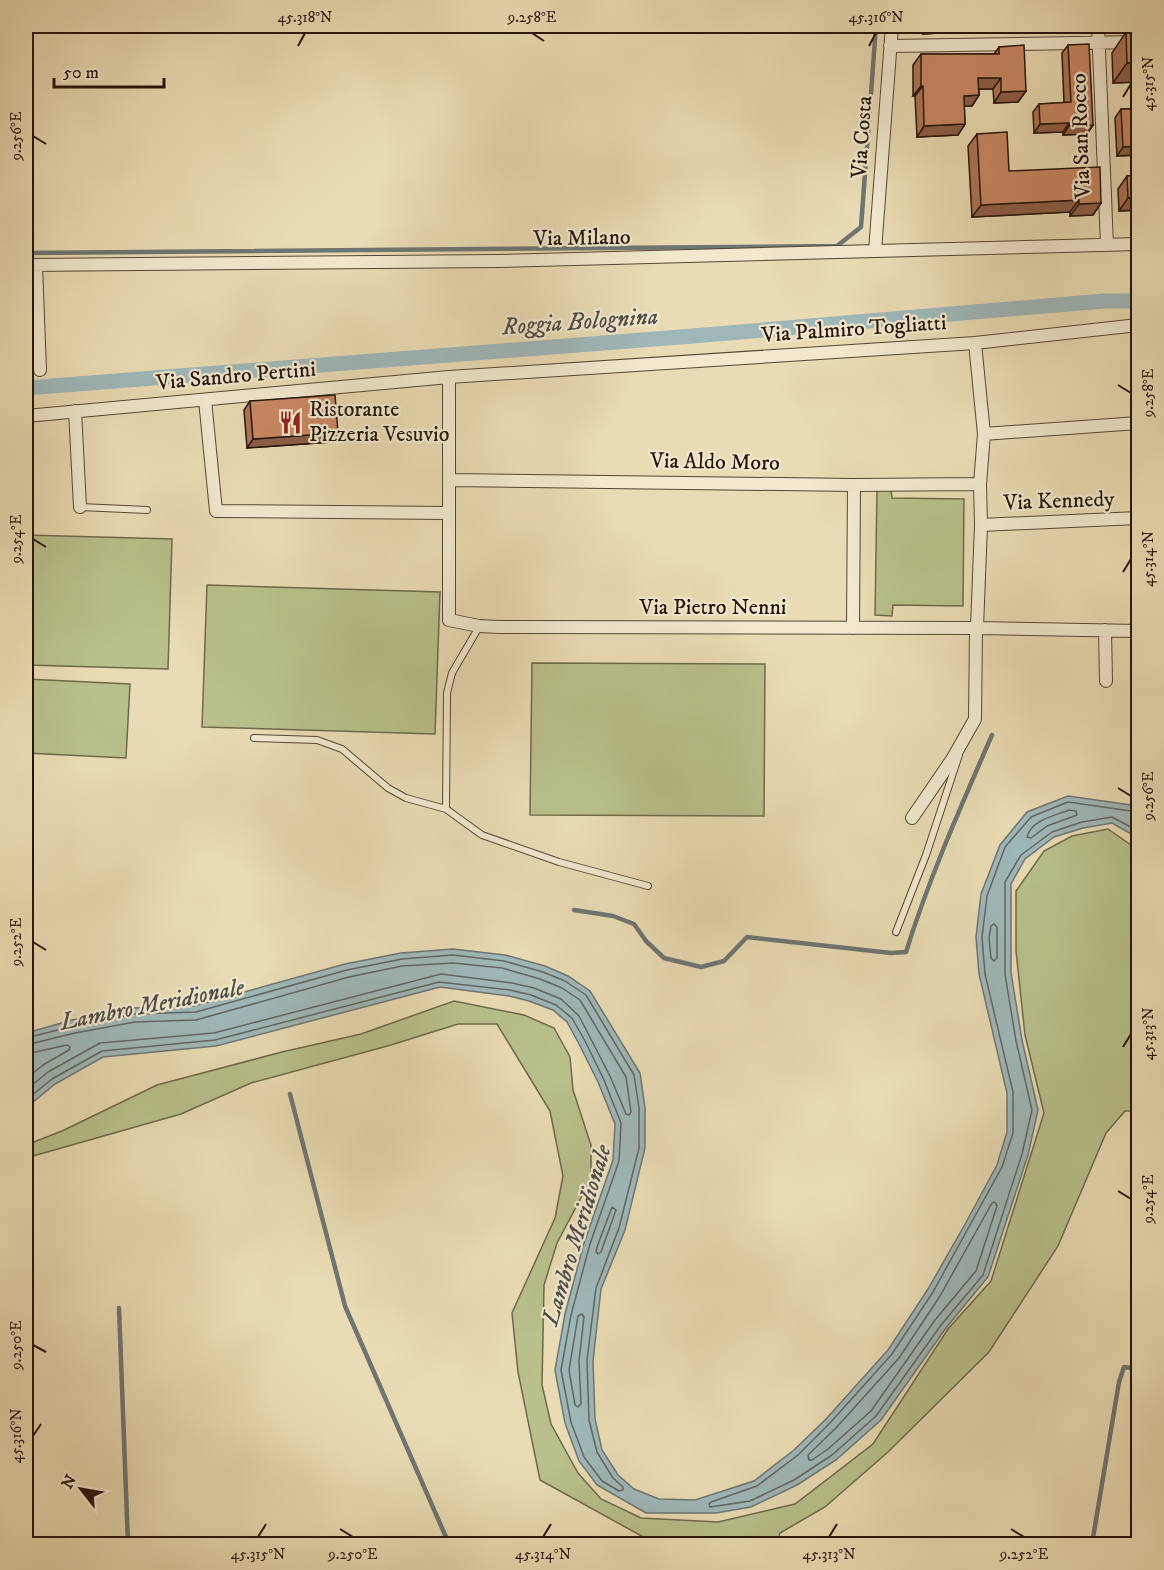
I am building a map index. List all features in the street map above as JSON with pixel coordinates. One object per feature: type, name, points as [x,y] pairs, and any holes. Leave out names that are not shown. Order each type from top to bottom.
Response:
[{"type":"street","name":"Via Costa","points":[[875,252],[892,26]]},
{"type":"street","name":"Via San Rocco","points":[[1098,26],[1107,245]]},
{"type":"street","points":[[890,46],[1138,42]]},
{"type":"street","name":"Via Milano","points":[[31,265],[498,261],[1138,244]]},
{"type":"street","points":[[31,265],[40,370]]},
{"type":"street","points":[[975,343],[1138,325]]},
{"type":"street","name":"Via Palmiro Togliatti","points":[[449,376],[975,343],[984,434],[980,484],[981,525],[975,719],[953,758],[912,818]]},
{"type":"street","points":[[206,400],[216,511],[449,513],[449,376]]},
{"type":"street","name":"Via Sandro Pertini","points":[[26,416],[449,376]]},
{"type":"street","points":[[75,411],[80,507]]},
{"type":"street","points":[[984,434],[1138,423]]},
{"type":"street","name":"Via Aldo Moro","points":[[449,480],[854,485],[980,484]]},
{"type":"street","points":[[853,628],[854,485]]},
{"type":"street","name":"Via Pietro Nenni","points":[[449,513],[449,620],[479,626],[1138,630]]},
{"type":"street","name":"Via Kennedy","points":[[981,525],[1138,518]]},
{"type":"street","points":[[1105,630],[1106,681]]},
{"type":"lane","points":[[80,507],[147,510]]},
{"type":"lane","points":[[446,809],[447,693],[452,673],[479,626]]},
{"type":"lane","points":[[254,738],[317,740],[342,749],[388,788],[406,798],[446,809],[482,835],[559,862],[648,886]]},
{"type":"lane","points":[[896,932],[930,844],[953,778],[963,740]]},
{"type":"green space","points":[[877,490],[891,490],[892,498],[964,499],[963,606],[893,605],[892,616],[875,615]]},
{"type":"green space","points":[[26,535],[172,539],[168,669],[26,665]]},
{"type":"green space","points":[[207,585],[440,592],[435,734],[202,727]]},
{"type":"green space","points":[[532,663],[765,664],[764,816],[530,815]]},
{"type":"green space","points":[[26,679],[130,684],[126,758],[26,753]]},
{"type":"green space","points":[[1108,829],[1138,850],[1138,1111],[1125,1111],[1106,1133],[1058,1246],[989,1352],[888,1452],[825,1507],[780,1533],[777,1544],[656,1544],[540,1480],[518,1372],[512,1313],[555,1218],[563,1176],[550,1111],[497,1024],[458,1024],[391,1045],[251,1083],[181,1114],[26,1158],[26,1145],[62,1131],[157,1085],[361,1034],[454,1001],[524,1015],[554,1028],[570,1057],[573,1090],[591,1145],[591,1179],[557,1243],[544,1285],[542,1385],[551,1424],[578,1473],[601,1499],[641,1518],[718,1522],[795,1504],[873,1444],[948,1329],[991,1281],[1044,1113],[1025,1035],[1016,951],[1016,891],[1044,851],[1072,836]]},
{"type":"water","points":[[1068,796],[1138,806],[1138,838],[1112,823],[1083,828],[1054,837],[1025,859],[1011,884],[1011,973],[1022,1040],[1038,1110],[1028,1155],[988,1277],[946,1328],[881,1420],[836,1460],[797,1485],[751,1507],[716,1513],[646,1513],[597,1485],[579,1461],[565,1423],[555,1370],[565,1314],[584,1243],[613,1160],[615,1124],[579,1044],[567,1022],[553,1010],[509,996],[440,987],[216,1046],[103,1057],[55,1084],[26,1108],[26,1033],[72,1020],[133,1008],[194,1006],[345,964],[401,953],[453,949],[505,955],[545,966],[568,976],[590,991],[640,1073],[645,1108],[645,1148],[625,1230],[601,1289],[593,1361],[595,1419],[602,1450],[618,1475],[634,1489],[659,1499],[695,1500],[754,1481],[794,1450],[826,1419],[888,1350],[928,1289],[997,1165],[1007,1132],[1007,1093],[979,974],[976,937],[981,894],[1000,845],[1027,812]]},
{"type":"building","points":[[1126,32],[1138,32],[1138,62],[1127,63]]},
{"type":"building","points":[[1089,44],[1093,125],[1040,124],[1039,104],[1071,102],[1068,45]]},
{"type":"building","points":[[1024,45],[1026,91],[1001,92],[1001,78],[978,78],[979,95],[964,96],[965,124],[924,126],[921,54],[999,54],[999,47]]},
{"type":"building","points":[[1121,109],[1138,109],[1138,146],[1123,147]]},
{"type":"building","points":[[1007,132],[1009,171],[1100,167],[1101,203],[1079,204],[1079,200],[981,205],[977,134]]},
{"type":"building","points":[[1138,175],[1138,197],[1128,198],[1127,176]]},
{"type":"building","points":[[335,395],[338,433],[253,439],[250,401]]},
{"type":"waterway","points":[[26,253],[837,246],[861,227],[876,26]]},
{"type":"waterway","name":"Roggia Bolognina","points":[[26,388],[693,336],[1104,301],[1138,301]]},
{"type":"waterway","points":[[574,910],[613,916],[634,924],[646,941],[664,958],[701,967],[724,961],[747,937],[891,953],[906,952],[935,870],[992,735]]},
{"type":"waterway","points":[[290,1094],[345,1306],[449,1544]]},
{"type":"waterway","points":[[119,1308],[128,1544]]},
{"type":"waterway","points":[[1092,1544],[1119,1382],[1124,1367],[1138,1369]]},
{"type":"place","name":"Ristorante Pizzeria Vesuvio","points":[[291,422]]},
{"type":"water label","name":"Lambro Meridionale","points":[[152,1005]]},
{"type":"water label","name":"Lambro Meridionale","points":[[577,1235]]}]
